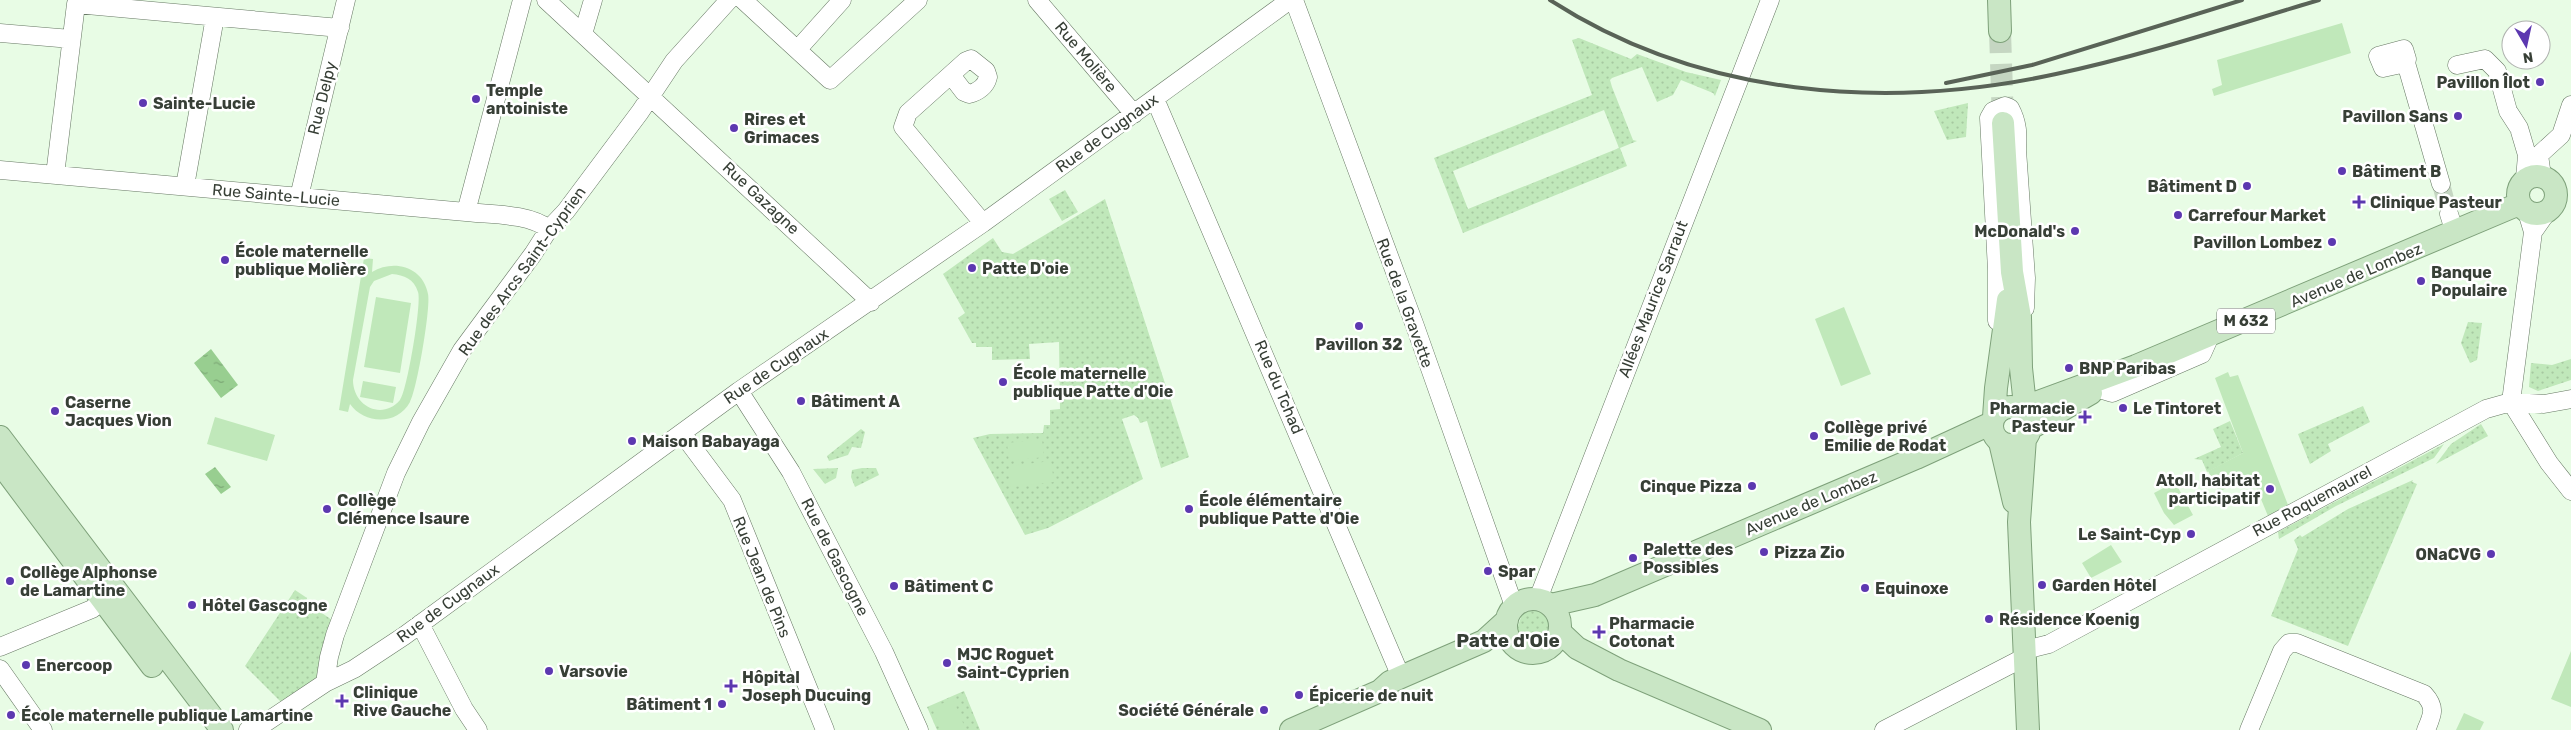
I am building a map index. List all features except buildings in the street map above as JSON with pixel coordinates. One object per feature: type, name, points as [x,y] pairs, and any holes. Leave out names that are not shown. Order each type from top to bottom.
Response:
[{"type":"main road","points":[[1999,0],[2000,31]]},
{"type":"main road","points":[[2004,124],[2012,272],[2020,317],[2025,419],[2019,522],[2028,730]]},
{"type":"main road","points":[[2536,169],[2571,176]]},
{"type":"main road","points":[[2536,169],[2556,193],[2542,209],[2518,190],[2536,169]]},
{"type":"main road","name":"Avenue de Lombez","points":[[2025,419],[2136,366],[2210,336],[2452,223],[2542,209]]},
{"type":"main road","points":[[2012,272],[1996,388],[1996,430],[2019,522]]},
{"type":"main road","name":"Avenue de Lombez","points":[[2025,419],[2099,389],[2136,366]]},
{"type":"main road","points":[[1996,430],[2005,408],[2025,419]]},
{"type":"main road","points":[[1996,430],[2014,444],[2025,419]]},
{"type":"main road","name":"Avenue de Lombez","points":[[1544,602],[1595,595],[1916,458],[1996,430]]},
{"type":"main road","points":[[0,437],[219,729]]},
{"type":"main road","points":[[0,463],[102,601],[219,729]]},
{"type":"main road","name":"Avenue de Lombez","points":[[1560,630],[1595,595]]},
{"type":"main road","points":[[1291,730],[1380,691],[1390,682],[1401,676],[1484,641],[1521,601],[1544,602],[1558,615],[1560,630],[1554,644],[1542,652]]},
{"type":"main road","points":[[1510,613],[1508,637],[1518,648],[1530,653],[1542,652],[1568,656],[1608,669],[1619,670]]},
{"type":"main road","points":[[1560,630],[1577,648],[1619,670],[1760,730]]},
{"type":"main road","points":[[1380,691],[1394,691],[1497,649],[1518,648]]},
{"type":"street","name":"Rue Delpy","points":[[300,197],[310,147],[346,0]]},
{"type":"street","points":[[466,212],[522,0]]},
{"type":"street","name":"Rue Gazagne","points":[[546,0],[871,302]]},
{"type":"street","points":[[583,34],[593,0]]},
{"type":"street","name":"Rue des Arcs Saint-Cyprien","points":[[325,683],[328,657],[335,636],[396,473],[421,422],[462,350],[534,254],[549,229],[566,211],[689,42],[729,0]]},
{"type":"street","points":[[743,0],[830,80],[918,0]]},
{"type":"street","points":[[798,49],[842,0]]},
{"type":"street","name":"Rue Molière","points":[[1037,0],[1134,114]]},
{"type":"street","name":"Rue de Cugnaux","points":[[255,729],[325,683],[354,670],[420,624],[739,391],[871,302],[983,223],[1292,0]]},
{"type":"street","name":"Rue de la Gravette","points":[[1292,0],[1412,319],[1510,613]]},
{"type":"street","name":"Allées Maurice Sarraut","points":[[1544,602],[1770,0]]},
{"type":"street","points":[[55,175],[76,4],[340,28]]},
{"type":"street","points":[[185,186],[215,17]]},
{"type":"street","points":[[0,33],[71,39]]},
{"type":"street","points":[[2457,65],[2485,58],[2493,64],[2508,111],[2519,128],[2536,169]]},
{"type":"street","points":[[2406,63],[2441,184]]},
{"type":"street","points":[[951,75],[908,113],[903,127],[983,223]]},
{"type":"street","name":"Rue du Tchad","points":[[1155,99],[1401,676]]},
{"type":"street","points":[[2536,169],[2561,136],[2571,105]]},
{"type":"street","points":[[2004,338],[1997,319],[1997,270],[1989,118],[1993,111],[2005,106],[2010,108],[2017,120],[2018,130],[2017,150],[2026,278],[2024,309],[2020,317]]},
{"type":"street","name":"Rue Sainte-Lucie","points":[[0,170],[466,212],[519,218],[538,222],[549,229]]},
{"type":"street","points":[[2542,209],[2511,402],[2549,463],[2571,492]]},
{"type":"street","points":[[2099,389],[2112,393],[2202,354],[2210,336]]},
{"type":"street","name":"Rue de Gascogne","points":[[739,391],[798,467],[919,730]]},
{"type":"street","name":"Rue Roquemaurel","points":[[1884,730],[2025,647],[2042,646],[2469,417],[2494,405],[2511,402],[2544,404],[2571,399]]},
{"type":"street","name":"Rue Jean de Pins","points":[[682,433],[732,500],[825,730]]},
{"type":"street","points":[[0,647],[92,609],[102,601]]},
{"type":"street","points":[[420,624],[464,708],[478,730]]},
{"type":"street","points":[[2249,730],[2282,651],[2289,643],[2297,643],[2424,694],[2432,703],[2434,713],[2426,730]]},
{"type":"street","points":[[0,669],[43,730]]},
{"type":"shaded area","points":[[2342,23],[2351,53],[2214,96],[2212,89],[2222,85],[2217,60]]},
{"type":"shaded area","points":[[1579,38],[1631,59],[1637,54],[1686,72],[1721,80],[1715,96],[1713,93],[1681,80],[1673,95],[1657,102],[1642,67],[1612,78],[1610,80],[1612,87],[1633,140],[1637,141],[1620,148],[1627,166],[1463,233],[1434,158],[1592,95],[1572,40]],"holes":[[[1604,110],[1619,148],[1468,209],[1453,171]]]},
{"type":"shaded area","points":[[1968,103],[1966,137],[1947,140],[1934,111]]},
{"type":"shaded area","points":[[1065,190],[1078,212],[1062,221],[1049,199]]},
{"type":"shaded area","points":[[1105,199],[1189,457],[1161,468],[1147,421],[1140,423],[1134,415],[1122,419],[1143,479],[1048,528],[1025,535],[973,438],[990,434],[1043,433],[1044,425],[1050,425],[1050,410],[1060,409],[1059,342],[1029,344],[1030,359],[992,360],[992,347],[976,347],[976,343],[972,343],[958,318],[965,313],[943,274],[993,238],[1002,252],[1013,254]]},
{"type":"shaded area","points":[[364,258],[373,259],[372,272],[389,266],[398,266],[414,271],[425,284],[428,302],[420,366],[410,402],[404,410],[389,418],[380,419],[363,416],[350,404],[348,412],[339,410]],"holes":[[[392,274],[411,281],[418,292],[416,328],[410,365],[400,400],[393,406],[377,410],[370,408],[358,397],[354,389],[353,380],[370,287],[374,281]]]},
{"type":"shaded area","points":[[376,297],[411,303],[400,373],[364,367]]},
{"type":"shaded area","points":[[1844,307],[1871,374],[1841,386],[1815,319]]},
{"type":"shaded area","points":[[2468,322],[2482,323],[2477,360],[2470,363],[2461,343]]},
{"type":"shaded area","points":[[2571,359],[2571,380],[2538,391],[2529,387],[2531,363],[2552,365]]},
{"type":"shaded area","points":[[2228,372],[2230,377],[2238,375],[2288,505],[2268,516],[2251,475],[2219,492],[2208,471],[2243,453],[2215,378]]},
{"type":"shaded area","points":[[363,381],[396,387],[393,403],[360,397]]},
{"type":"shaded area","points":[[2363,406],[2370,422],[2328,444],[2331,451],[2310,464],[2298,434]]},
{"type":"shaded area","points":[[215,417],[275,435],[267,461],[207,444]]},
{"type":"shaded area","points":[[2230,421],[2243,453],[2207,472],[2202,460],[2194,459],[2221,447],[2213,429]]},
{"type":"shaded area","points":[[2481,424],[2488,436],[2436,464],[2451,444]]},
{"type":"shaded area","points":[[861,429],[865,432],[861,448],[852,447],[848,455],[829,461],[827,456]]},
{"type":"shaded area","points":[[1042,439],[1044,457],[1009,461],[1007,443]]},
{"type":"shaded area","points":[[2444,444],[2434,458],[2336,506],[2279,539],[2278,532]]},
{"type":"shaded area","points":[[1051,461],[1054,482],[1011,487],[1009,466]]},
{"type":"shaded area","points":[[838,468],[836,478],[825,484],[813,469]]},
{"type":"shaded area","points":[[876,468],[879,475],[855,487],[851,477],[852,470]]},
{"type":"shaded area","points":[[2413,480],[2412,482],[2417,484],[2348,646],[2271,616],[2298,549],[2294,540],[2348,509]]},
{"type":"shaded area","points":[[2175,482],[2193,515],[2174,525],[2164,513],[2154,493]]},
{"type":"shaded area","points":[[2111,545],[2122,562],[2091,578],[2082,563]]},
{"type":"shaded area","points":[[295,590],[307,598],[306,602],[332,620],[317,680],[282,703],[245,666]]},
{"type":"shaded area","points":[[1531,610],[1541,611],[1550,624],[1544,638],[1536,641],[1528,641],[1521,637],[1517,629],[1522,614]]},
{"type":"shaded area","points":[[2571,651],[2571,707],[2551,699]]},
{"type":"shaded area","points":[[964,691],[980,730],[937,730],[927,707]]},
{"type":"shaded area","points":[[953,699],[966,730],[941,730],[932,708]]},
{"type":"shaded area","points":[[2464,713],[2484,722],[2480,730],[2456,730]]},
{"type":"water","points":[[211,349],[238,385],[221,398],[194,363]]},
{"type":"water","points":[[215,467],[231,487],[221,494],[205,474]]},
{"type":"tunnel","points":[[2000,31],[2003,123]]},
{"type":"tunnel","points":[[2441,184],[2449,214]]},
{"type":"railway","points":[[1550,0],[1608,33],[1668,58],[1731,76],[1795,87],[1860,92],[1926,92],[1991,85],[2056,74],[2155,49],[2319,0]]},
{"type":"railway","points":[[1946,83],[2032,65],[2242,0]]},
{"type":"place","name":"Pavillon Îlot","points":[[2540,82]]},
{"type":"place","name":"Temple antoiniste","points":[[476,99]]},
{"type":"place","name":"Sainte-Lucie","points":[[143,103]]},
{"type":"place","name":"Pavillon Sans","points":[[2458,116]]},
{"type":"place","name":"Rires et Grimaces","points":[[734,128]]},
{"type":"place","name":"Bâtiment B","points":[[2342,171]]},
{"type":"place","name":"Bâtiment D","points":[[2247,186]]},
{"type":"place","name":"Clinique Pasteur","points":[[2359,202]]},
{"type":"place","name":"Carrefour Market","points":[[2178,215]]},
{"type":"place","name":"McDonald's","points":[[2075,231]]},
{"type":"place","name":"Pavillon Lombez","points":[[2332,242]]},
{"type":"place","name":"École maternelle publique Molière","points":[[225,260]]},
{"type":"place","name":"Patte D'oie","points":[[972,268]]},
{"type":"place","name":"Banque Populaire","points":[[2421,281]]},
{"type":"place","name":"Pavillon 32","points":[[1359,326]]},
{"type":"place","name":"BNP Paribas","points":[[2069,368]]},
{"type":"place","name":"École maternelle publique Patte d'Oie","points":[[1003,382]]},
{"type":"place","name":"Bâtiment A","points":[[801,401]]},
{"type":"place","name":"Le Tintoret","points":[[2123,408]]},
{"type":"place","name":"Caserne Jacques Vion","points":[[55,411]]},
{"type":"place","name":"Pharmacie Pasteur","points":[[2085,417]]},
{"type":"place","name":"Collège privé Emilie de Rodat","points":[[1814,436]]},
{"type":"place","name":"Maison Babayaga","points":[[632,441]]},
{"type":"place","name":"Cinque Pizza","points":[[1752,486]]},
{"type":"place","name":"Atoll, habitat participatif","points":[[2270,489]]},
{"type":"place","name":"Collège Clémence Isaure","points":[[327,509]]},
{"type":"place","name":"École élémentaire publique Patte d'Oie","points":[[1189,509]]},
{"type":"place","name":"Le Saint-Cyp","points":[[2191,534]]},
{"type":"place","name":"Pizza Zio","points":[[1764,552]]},
{"type":"place","name":"ONaCVG","points":[[2491,554]]},
{"type":"place","name":"Palette des Possibles","points":[[1633,558]]},
{"type":"place","name":"Spar","points":[[1488,571]]},
{"type":"place","name":"Collège Alphonse de Lamartine","points":[[10,581]]},
{"type":"place","name":"Garden Hôtel","points":[[2042,585]]},
{"type":"place","name":"Bâtiment C","points":[[894,586]]},
{"type":"place","name":"Equinoxe","points":[[1865,588]]},
{"type":"place","name":"Hôtel Gascogne","points":[[192,605]]},
{"type":"place","name":"Résidence Koenig","points":[[1989,619]]},
{"type":"place","name":"Pharmacie Cotonat","points":[[1599,632]]},
{"type":"place","name":"MJC Roguet Saint-Cyprien","points":[[947,663]]},
{"type":"place","name":"Enercoop","points":[[26,665]]},
{"type":"place","name":"Varsovie","points":[[549,671]]},
{"type":"place","name":"Hôpital Joseph Ducuing","points":[[731,686]]},
{"type":"place","name":"Épicerie de nuit","points":[[1299,695]]},
{"type":"place","name":"Clinique Rive Gauche","points":[[342,701]]},
{"type":"place","name":"Bâtiment 1","points":[[722,704]]},
{"type":"place","name":"Société Générale","points":[[1264,710]]},
{"type":"place","name":"École maternelle publique Lamartine","points":[[11,715]]},
{"type":"district","name":"Patte d'Oie","points":[[1508,640]]}]
